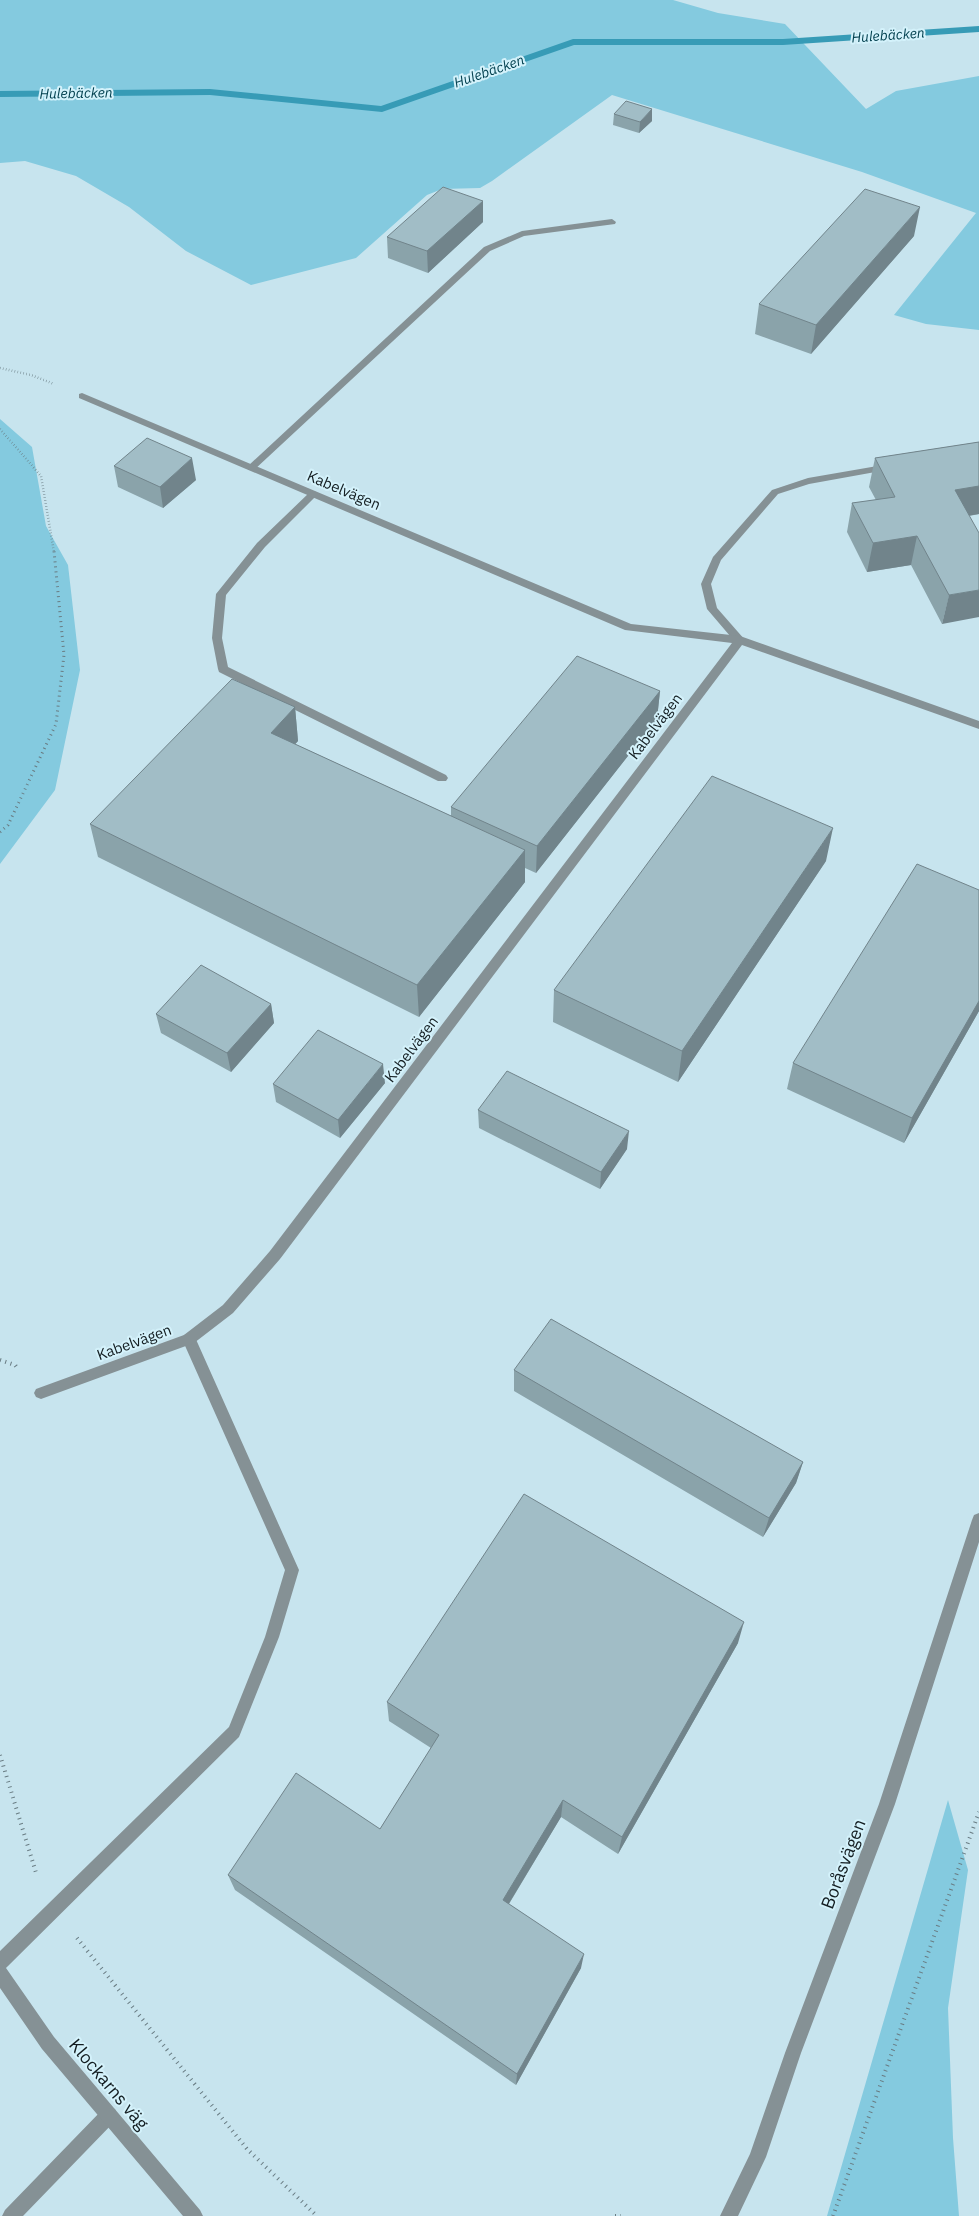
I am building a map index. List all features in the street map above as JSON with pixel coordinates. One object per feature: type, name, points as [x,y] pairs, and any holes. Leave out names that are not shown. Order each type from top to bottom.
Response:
[{"type":"street","points":[[250,468],[487,249],[522,234],[612,222]]},
{"type":"street","name":"Kabelvägen","points":[[82,396],[629,627],[740,640],[979,724]]},
{"type":"street","points":[[740,640],[712,609],[706,584],[717,559],[775,492],[808,481],[903,465]]},
{"type":"street","points":[[313,494],[261,545],[221,594],[217,638],[223,669],[442,778]]},
{"type":"street","name":"Kabelvägen","points":[[41,1393],[189,1339],[228,1309],[275,1255],[740,640]]},
{"type":"street","points":[[0,1962],[234,1732],[272,1637],[292,1570],[189,1339]]},
{"type":"street","name":"Boråsvägen","points":[[729,2216],[757,2157],[797,2044],[887,1804],[979,1520]]},
{"type":"street","name":"Klockarns väg","points":[[0,1974],[48,2043],[194,2216]]},
{"type":"street","points":[[11,2216],[109,2115]]},
{"type":"path","points":[[0,368],[31,375],[82,396]]},
{"type":"path","points":[[0,832],[8,825],[56,724],[64,655],[56,566],[41,476],[1,430]]},
{"type":"path","points":[[0,1755],[35,1871],[54,1908],[247,2149],[317,2216]]},
{"type":"path","points":[[833,2216],[979,1812]]},
{"type":"path","points":[[615,2216],[621,2216]]},
{"type":"shaded area","points":[[0,0],[673,0],[718,13],[785,24],[866,109],[896,91],[979,76],[979,330],[926,324],[894,315],[976,213],[862,172],[612,95],[480,188],[442,189],[427,195],[356,258],[251,285],[186,251],[129,207],[76,176],[25,161],[0,163]]},
{"type":"shaded area","points":[[0,419],[32,447],[46,526],[68,565],[80,670],[55,790],[0,864]]},
{"type":"shaded area","points":[[948,1800],[968,1870],[948,2008],[953,2138],[959,2216],[827,2216]]},
{"type":"building","points":[[626,101],[652,109],[640,122],[614,114]]},
{"type":"building","points":[[443,187],[483,201],[427,251],[387,237]]},
{"type":"building","points":[[865,189],[920,207],[816,325],[759,304]]},
{"type":"building","points":[[147,438],[192,458],[160,487],[114,466]]},
{"type":"building","points":[[979,442],[979,486],[955,490],[979,533],[979,590],[949,595],[917,536],[873,543],[852,503],[895,497],[875,458]]},
{"type":"building","points":[[577,656],[660,691],[537,846],[451,807]]},
{"type":"building","points":[[232,679],[295,707],[271,733],[525,850],[417,985],[90,824]]},
{"type":"building","points":[[712,776],[833,828],[682,1051],[554,990]]},
{"type":"building","points":[[917,864],[979,890],[979,1001],[912,1118],[793,1063]]},
{"type":"building","points":[[201,965],[271,1004],[227,1053],[156,1014]]},
{"type":"building","points":[[318,1030],[383,1064],[338,1120],[273,1084]]},
{"type":"building","points":[[507,1071],[629,1131],[601,1172],[478,1110]]},
{"type":"building","points":[[551,1319],[803,1462],[769,1518],[514,1370]]},
{"type":"building","points":[[524,1494],[744,1622],[622,1837],[563,1800],[503,1900],[584,1954],[517,2074],[228,1875],[296,1773],[380,1829],[439,1735],[387,1702]]},
{"type":"waterway","name":"Hulebäcken","points":[[0,94],[210,92],[382,109],[573,42],[783,42],[979,29]]}]
